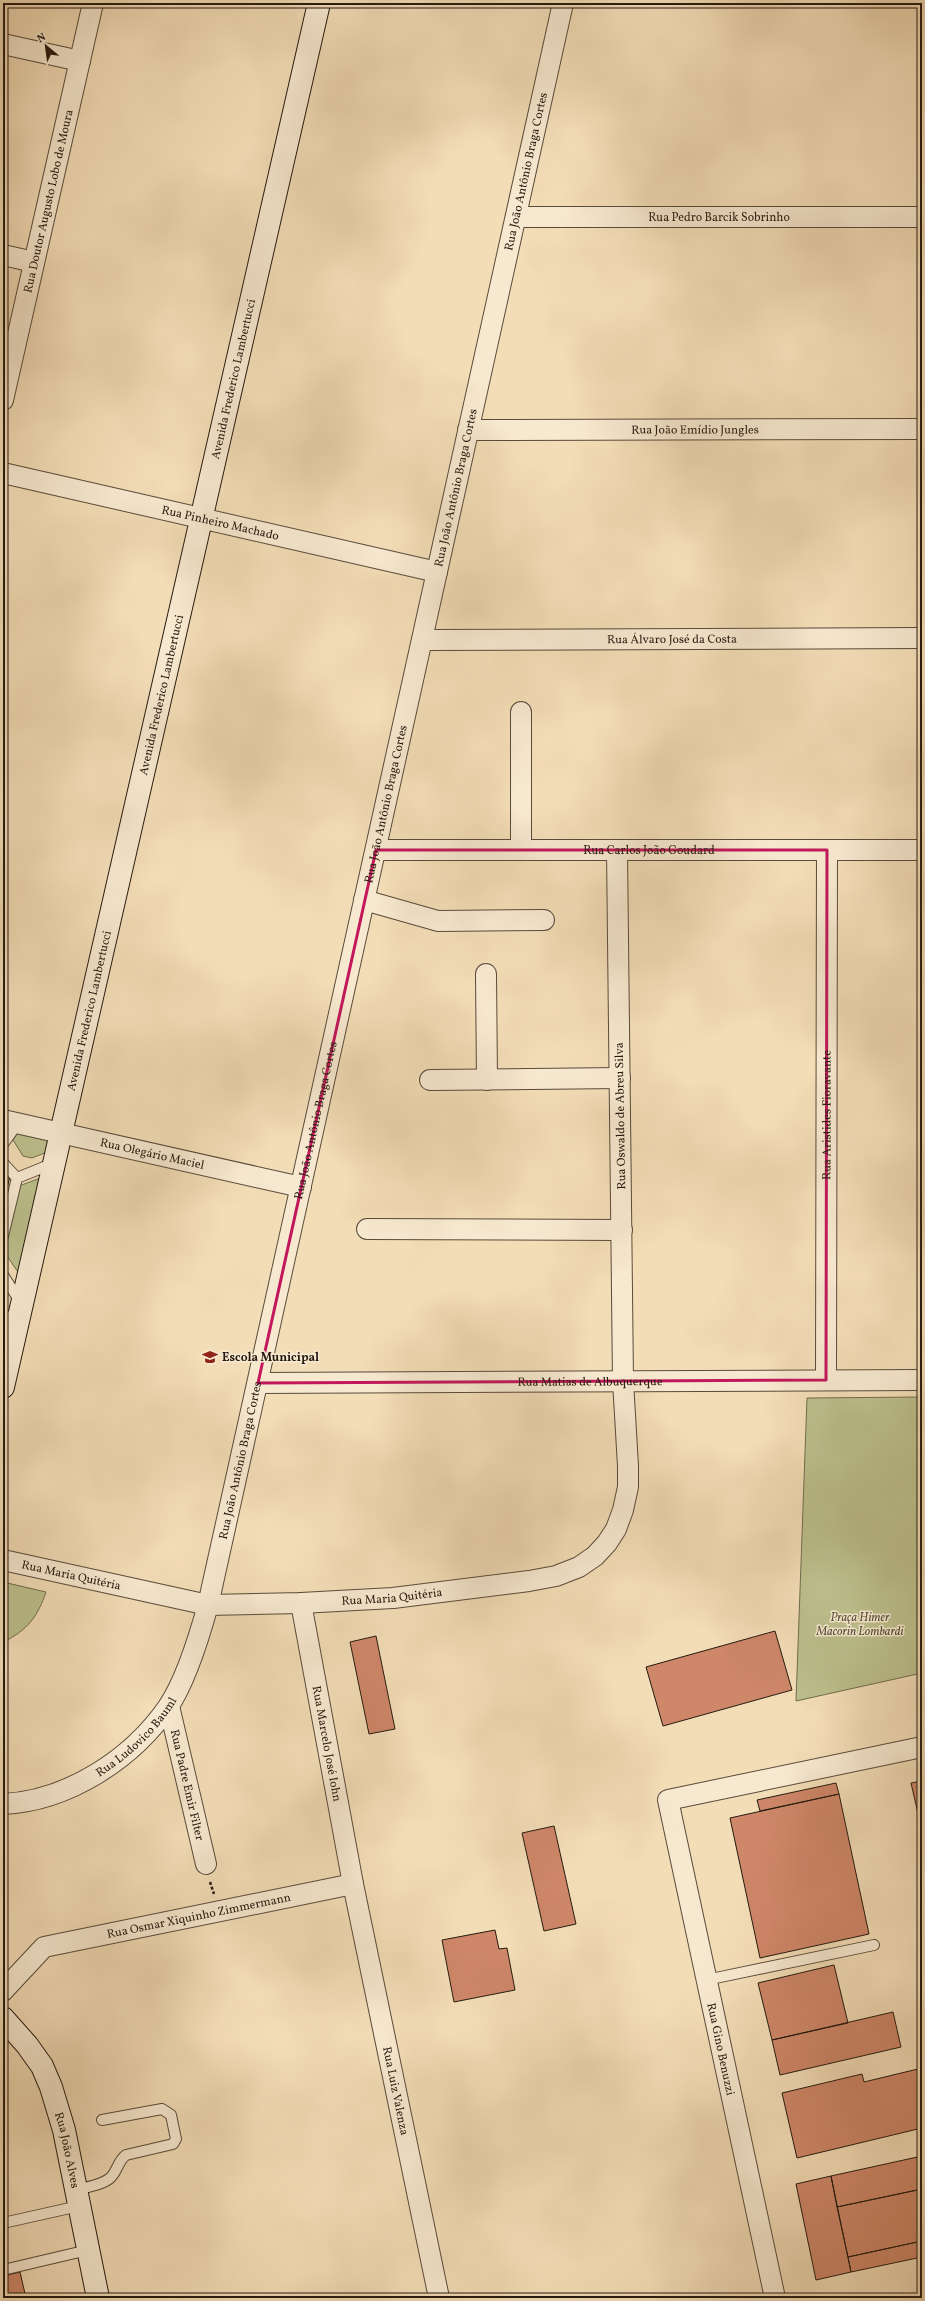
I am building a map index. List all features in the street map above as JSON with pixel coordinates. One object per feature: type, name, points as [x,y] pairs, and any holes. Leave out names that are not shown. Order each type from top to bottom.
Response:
[{"type":"street","name":"Rua Doutor Augusto Lobo de Moura","points":[[3,400],[93,3]]},
{"type":"street","name":"Avenida Frederico Lambertucci","points":[[3,1387],[14,1313],[61,1133],[319,3]]},
{"type":"street","name":"Rua João Antônio Braga Cortes","points":[[208,1605],[563,3]]},
{"type":"street","points":[[3,44],[80,61]]},
{"type":"street","name":"Rua Pedro Barcik Sobrinho","points":[[516,217],[922,217]]},
{"type":"street","points":[[3,255],[34,262]]},
{"type":"street","name":"Rua João Emídio Jungles","points":[[468,430],[922,429]]},
{"type":"street","name":"Rua Pinheiro Machado","points":[[3,474],[437,572]]},
{"type":"street","name":"Rua Álvaro José da Costa","points":[[422,640],[922,638]]},
{"type":"street","points":[[521,712],[521,850]]},
{"type":"street","name":"Rua Carlos João Goudard","points":[[376,850],[922,850]]},
{"type":"street","name":"Rua Oswaldo de Abreu Silva","points":[[617,850],[623,1381]]},
{"type":"street","name":"Rua Aristides Fioravante","points":[[826,1380],[827,850]]},
{"type":"street","points":[[364,900],[438,921],[544,920]]},
{"type":"street","points":[[486,974],[487,1080]]},
{"type":"street","points":[[430,1080],[620,1078]]},
{"type":"street","name":"Rua Olegário Maciel","points":[[11,1122],[301,1187]]},
{"type":"street","points":[[367,1229],[622,1230]]},
{"type":"street","name":"Rua Matias de Albuquerque","points":[[258,1383],[922,1380]]},
{"type":"street","name":"Rua Maria Quitéria","points":[[3,1560],[208,1605],[301,1603],[392,1598],[529,1581],[556,1576],[579,1567],[607,1543],[616,1529],[623,1510],[628,1487],[628,1466],[623,1381]]},
{"type":"street","name":"Rua Marcelo José Iohn","points":[[301,1603],[353,1884]]},
{"type":"street","name":"Rua Ludovico Bauml","points":[[3,1804],[35,1799],[64,1790],[88,1779],[108,1766],[132,1746],[169,1706],[196,1643],[208,1605]]},
{"type":"street","name":"Rua Padre Emir Filter","points":[[169,1706],[206,1864]]},
{"type":"street","name":"Rua Gino Benuzzi","points":[[775,2298],[668,1800],[922,1747]]},
{"type":"street","name":"Rua Osmar Xiquinho Zimmermann","points":[[3,1991],[44,1947],[353,1884]]},
{"type":"street","name":"Rua Luiz Valenza","points":[[353,1884],[439,2298]]},
{"type":"street","name":"Rua João Alves","points":[[3,2018],[31,2050],[42,2066],[51,2087],[62,2123],[98,2298]]},
{"type":"lane","points":[[3,1144],[11,1122]]},
{"type":"lane","points":[[17,1178],[54,1162]]},
{"type":"lane","points":[[3,1163],[17,1178]]},
{"type":"lane","points":[[3,1236],[17,1178]]},
{"type":"lane","points":[[3,1275],[14,1313]]},
{"type":"lane","points":[[706,1980],[874,1945]]},
{"type":"lane","points":[[3,2223],[78,2198],[112,2176],[121,2159],[126,2155],[173,2144],[176,2139],[171,2115],[162,2109],[102,2120]]},
{"type":"lane","points":[[3,2270],[88,2250]]},
{"type":"path","points":[[206,1864],[218,1911]]},
{"type":"highlighted area","points":[[376,850],[827,850],[826,1380],[258,1383]]},
{"type":"green space","points":[[20,1129],[49,1140],[52,1150],[32,1158],[23,1156],[13,1140]]},
{"type":"green space","points":[[43,1177],[24,1281],[3,1250],[19,1186]]},
{"type":"green space","name":"Praça Himer Macorin Lombardi","points":[[922,1397],[922,1673],[796,1701],[807,1398]]},
{"type":"green space","points":[[3,1582],[46,1592],[35,1615],[25,1628],[3,1642]]},
{"type":"building","points":[[3,1170],[11,1172],[3,1205]]},
{"type":"building","points":[[775,1631],[792,1690],[663,1726],[646,1667]]},
{"type":"building","points":[[376,1636],[395,1729],[369,1734],[350,1642]]},
{"type":"building","points":[[922,1781],[922,1831],[911,1783]]},
{"type":"building","points":[[836,1783],[839,1794],[760,1811],[757,1800]]},
{"type":"building","points":[[839,1794],[869,1934],[760,1958],[730,1818]]},
{"type":"building","points":[[554,1826],[576,1924],[544,1931],[522,1833]]},
{"type":"building","points":[[495,1930],[499,1949],[507,1948],[515,1990],[454,2002],[442,1940]]},
{"type":"building","points":[[834,1965],[848,2023],[772,2040],[758,1983]]},
{"type":"building","points":[[893,2012],[901,2047],[780,2075],[772,2040]]},
{"type":"building","points":[[922,2068],[922,2128],[797,2158],[782,2093],[862,2074],[864,2082]]},
{"type":"building","points":[[922,2156],[922,2189],[837,2207],[831,2176]]},
{"type":"building","points":[[831,2176],[851,2272],[816,2280],[796,2184]]},
{"type":"building","points":[[922,2189],[922,2241],[848,2257],[837,2207]]},
{"type":"building","points":[[922,2241],[922,2257],[851,2272],[848,2257]]},
{"type":"building","points":[[20,2272],[26,2298],[3,2298],[3,2276]]},
{"type":"place","name":"Escola Municipal","points":[[210,1357]]}]
